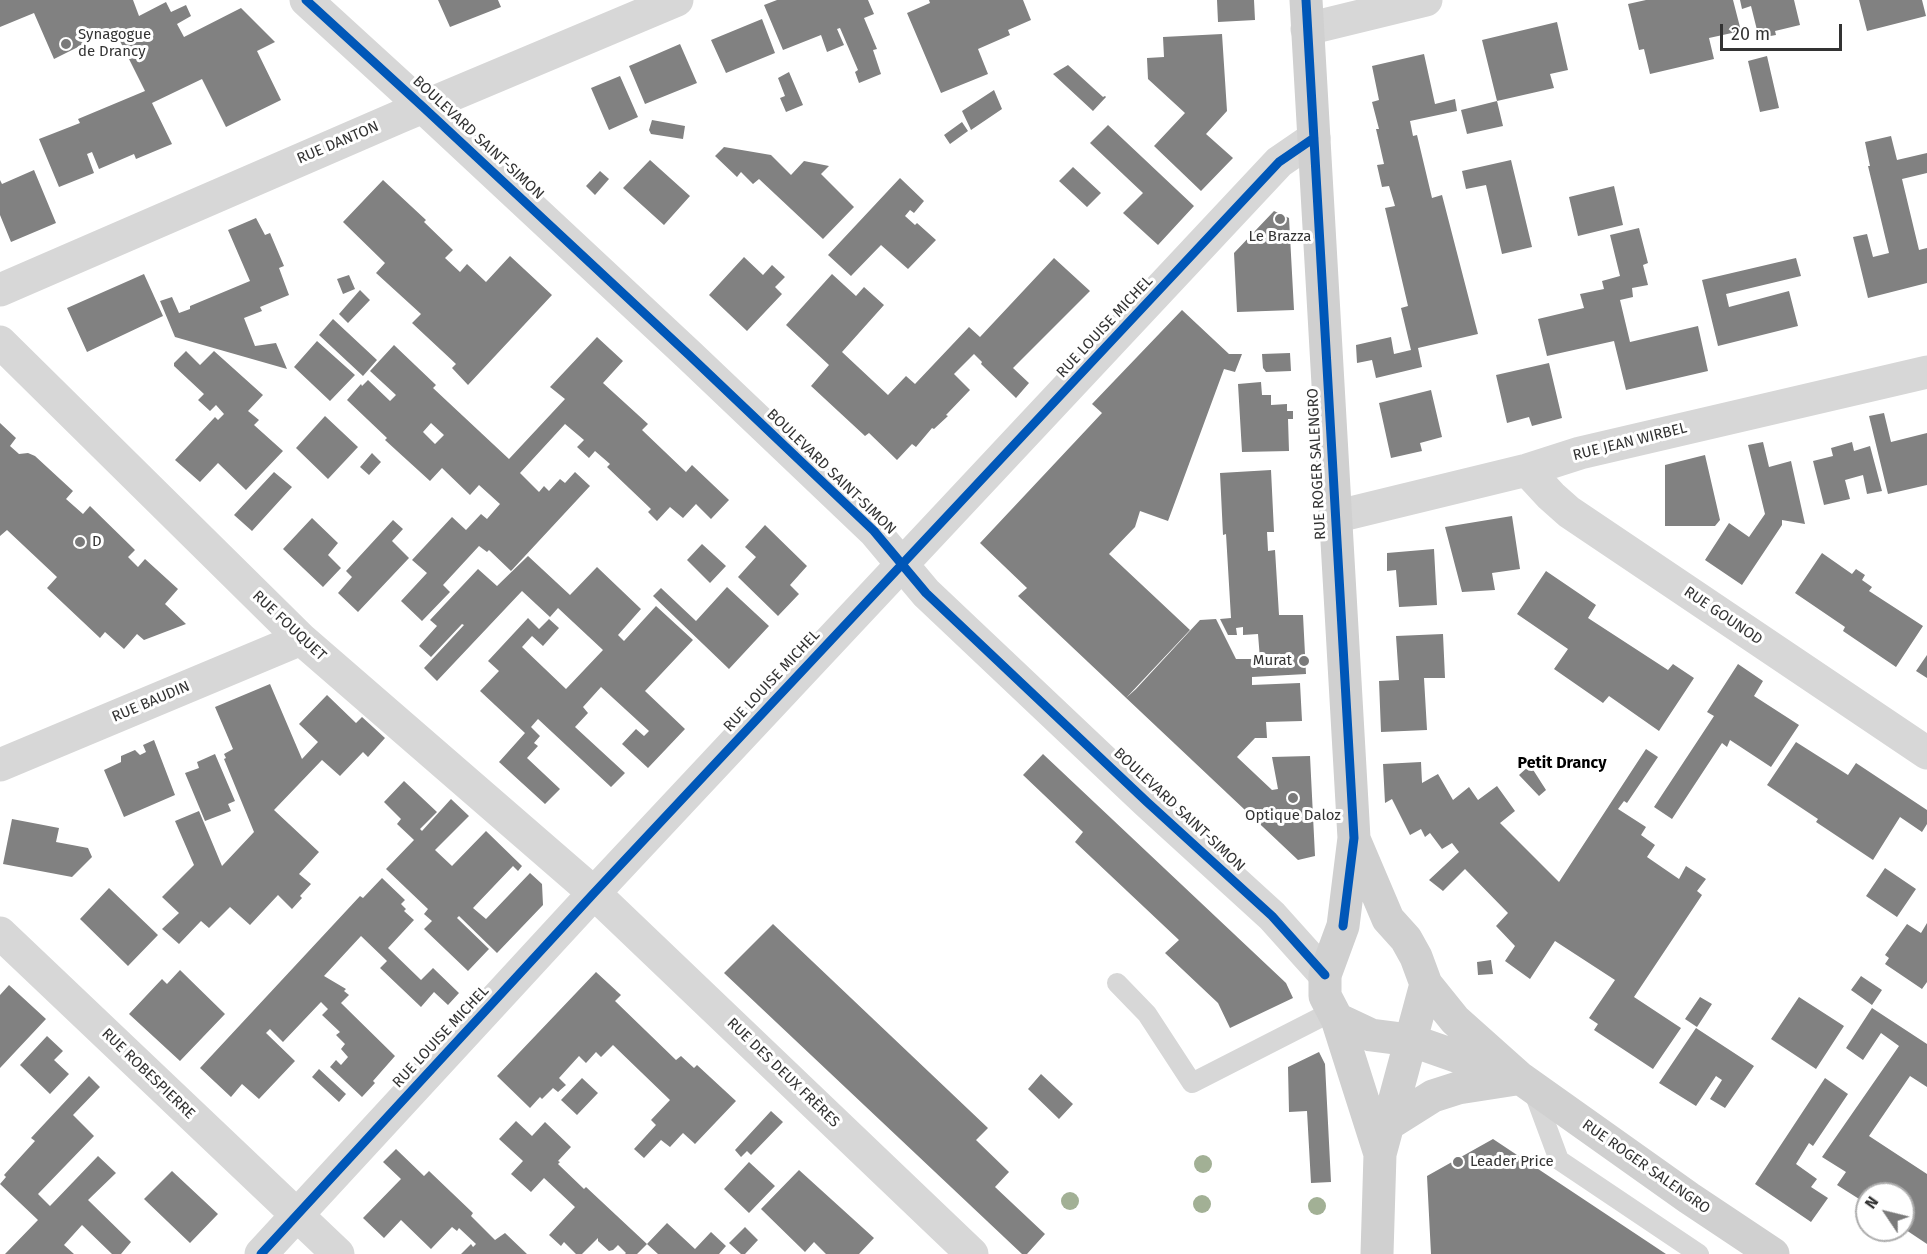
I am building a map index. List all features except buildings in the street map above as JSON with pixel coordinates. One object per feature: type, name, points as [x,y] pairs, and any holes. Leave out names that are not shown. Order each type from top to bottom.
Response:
[{"type":"main road","name":"RUE ROGER SALENGRO","points":[[1306,14],[1354,838],[1343,926]]},
{"type":"main road","name":"RUE ROGER SALENGRO","points":[[1354,838],[1388,919]]},
{"type":"main road","points":[[1377,1254],[1383,1139],[1426,984],[1407,939],[1388,919],[1343,926],[1325,975],[1325,996],[1335,1015],[1383,1139]]},
{"type":"main road","name":"RUE ROGER SALENGRO","points":[[1426,984],[1455,1020],[1526,1083],[1773,1254]]},
{"type":"main road","points":[[1335,1015],[1371,1035],[1410,1040]]},
{"type":"main road","name":"RUE ROGER SALENGRO","points":[[1410,1040],[1526,1083]]},
{"type":"main road","points":[[1383,1139],[1433,1096],[1458,1088],[1526,1083]]},
{"type":"street","name":"BOULEVARD SAINT-SIMON","points":[[306,0],[681,347],[874,531],[926,592],[1096,754],[1272,916],[1325,975]]},
{"type":"street","name":"RUE DANTON","points":[[0,290],[677,0]]},
{"type":"street","points":[[1306,14],[1426,0]]},
{"type":"street","name":"RUE LOUISE MICHEL","points":[[261,1254],[594,893],[1280,162],[1314,138]]},
{"type":"street","name":"RUE FOUQUET","points":[[0,342],[301,639],[594,893]]},
{"type":"street","name":"RUE JEAN WIRBEL","points":[[1334,517],[1527,470],[1581,453],[1927,372]]},
{"type":"street","name":"RUE GOUNOD","points":[[1527,470],[1569,512],[1927,753]]},
{"type":"street","name":"RUE BAUDIN","points":[[0,765],[301,639]]},
{"type":"street","name":"RUE DES DEUX FRÈRES","points":[[594,893],[972,1254]]},
{"type":"street","name":"RUE ROBESPIERRE","points":[[0,933],[338,1254]]},
{"type":"lane","points":[[1117,983],[1147,1014],[1192,1083],[1335,1015]]},
{"type":"lane","points":[[1526,1083],[1559,1160],[1700,1254]]},
{"type":"cycle path","points":[[306,0],[689,355],[874,531],[926,593],[1147,802],[1272,916],[1325,975]]},
{"type":"cycle path","points":[[1306,0],[1354,838],[1343,926]]},
{"type":"cycle path","points":[[261,1254],[594,893],[1279,162],[1314,138]]},
{"type":"place","name":"Synagogue de Drancy","points":[[66,44]]},
{"type":"place","name":"Le Brazza","points":[[1280,219]]},
{"type":"place","name":"D","points":[[80,542]]},
{"type":"place","name":"Murat","points":[[1304,661]]},
{"type":"place","name":"Optique Daloz","points":[[1293,798]]},
{"type":"place","name":"Leader Price","points":[[1458,1162]]},
{"type":"district","name":"Petit Drancy","points":[[1562,764]]}]
